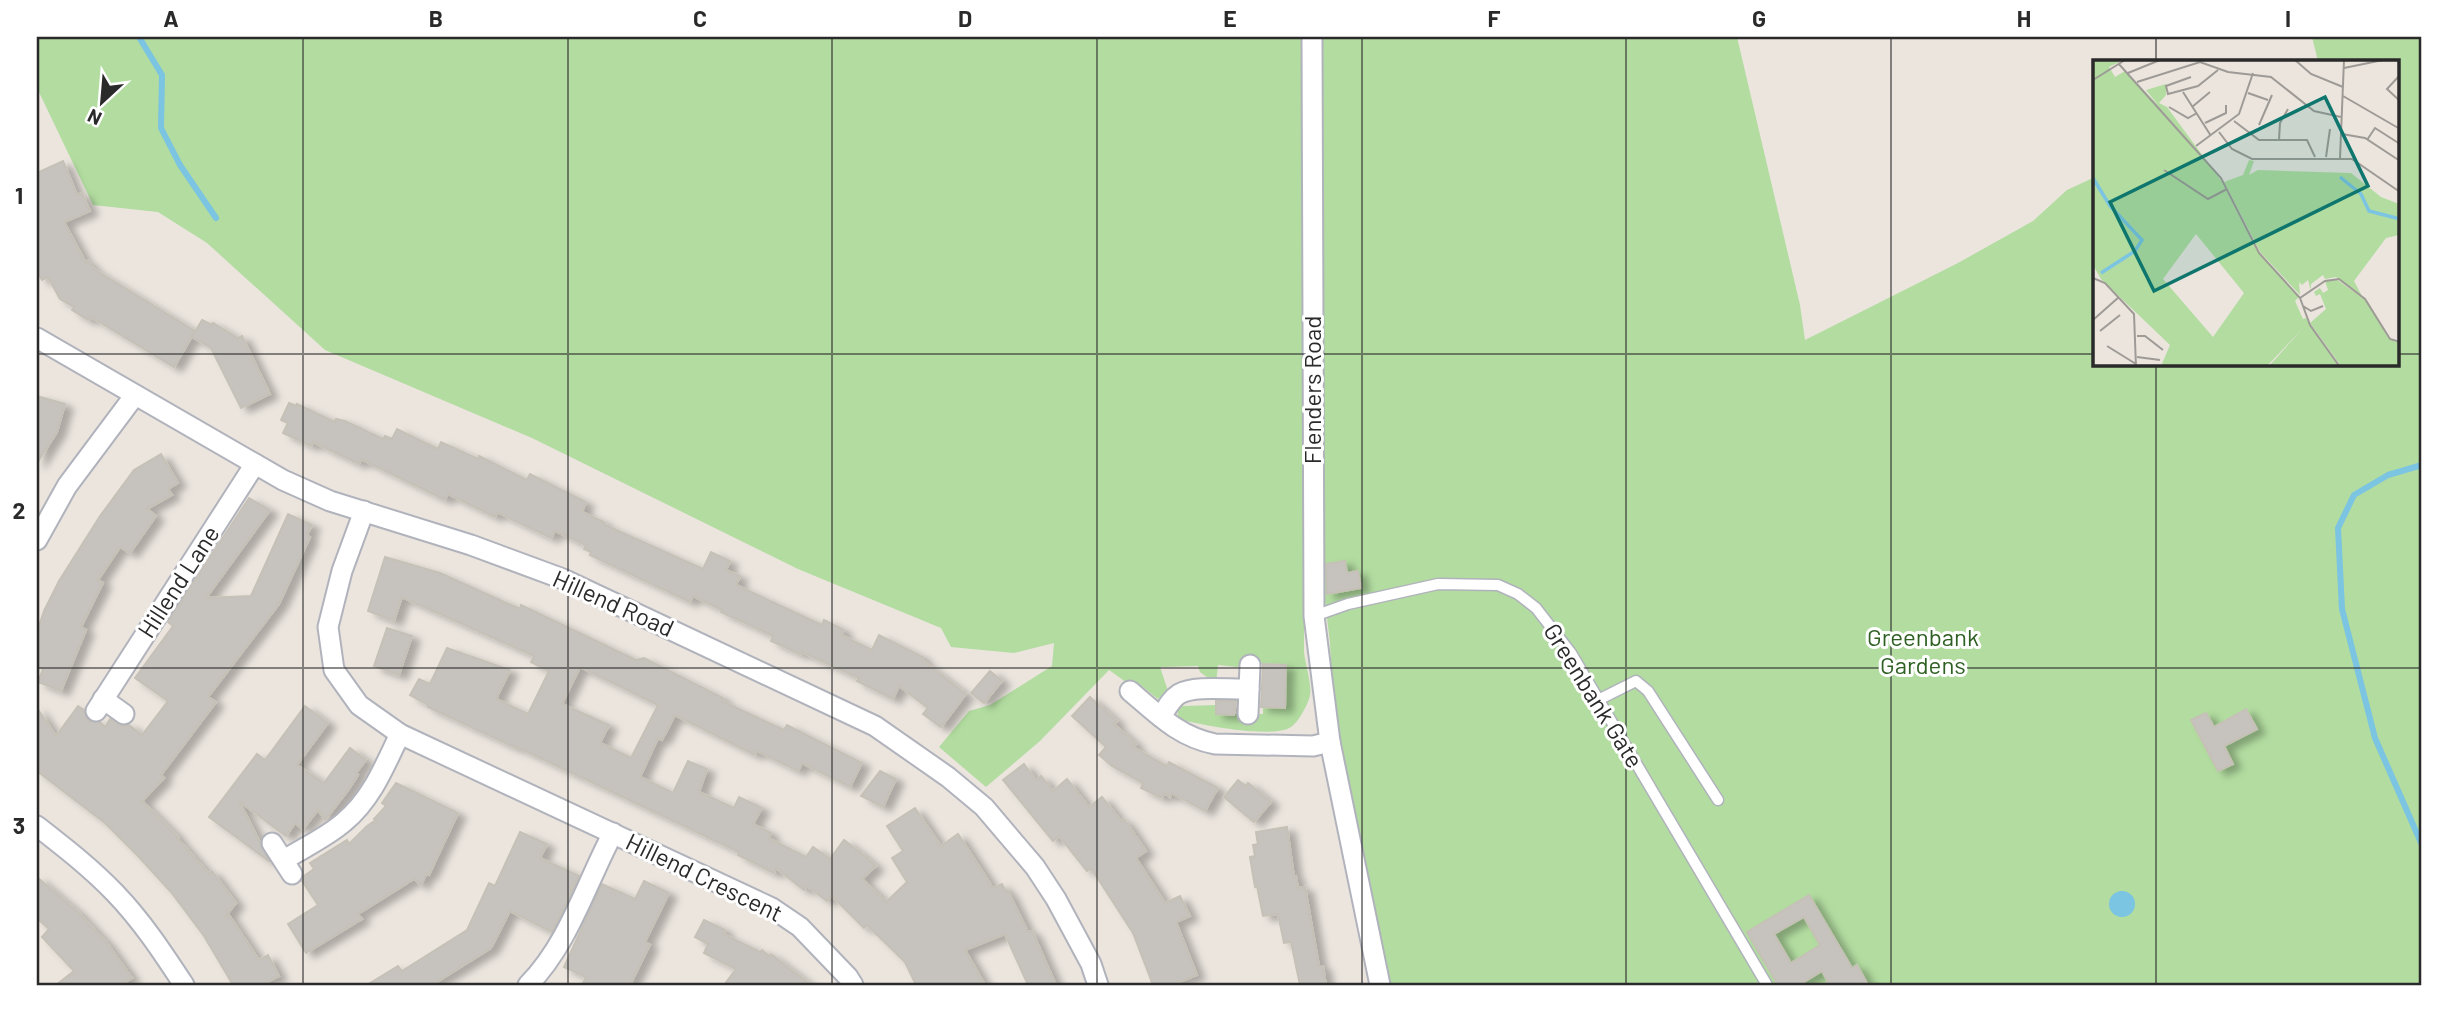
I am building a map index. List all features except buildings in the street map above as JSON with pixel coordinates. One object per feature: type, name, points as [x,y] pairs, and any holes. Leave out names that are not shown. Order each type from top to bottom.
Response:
[{"type":"street","name":"Flenders Road","points":[[1312,37],[1314,617],[1330,742],[1380,985]]},
{"type":"street","name":"Hillend Road","points":[[37,338],[283,480],[330,501],[471,545],[563,579],[875,726],[948,777],[984,807],[1035,867],[1091,964],[1098,985]]},
{"type":"street","points":[[37,540],[67,486],[135,395]]},
{"type":"street","name":"Hillend Lane","points":[[124,714],[100,705],[255,464]]},
{"type":"street","name":"Hillend Crescent","points":[[363,511],[342,571],[328,627],[334,670],[359,705],[400,734],[772,908],[800,927],[853,985]]},
{"type":"street","points":[[1248,714],[1250,665]]},
{"type":"street","points":[[1161,717],[1171,701],[1181,694],[1195,690],[1249,690]]},
{"type":"street","points":[[1130,691],[1181,734],[1200,742],[1313,746],[1330,742]]},
{"type":"street","points":[[272,843],[288,867],[344,822],[374,787],[400,734]]},
{"type":"street","points":[[37,826],[79,859],[116,894],[158,945],[184,985]]},
{"type":"street","name":"Hillend Crescent","points":[[528,985],[545,966],[562,940],[613,833]]},
{"type":"lane","name":"Greenbank Gate","points":[[1314,617],[1348,604],[1438,584],[1499,585],[1518,594],[1536,608],[1570,653],[1767,985]]},
{"type":"lane","points":[[1598,700],[1636,681],[1648,691],[1718,800]]},
{"type":"green space","points":[[37,37],[1304,37],[1304,652],[1310,691],[1305,708],[1291,727],[1269,732],[1219,727],[1179,719],[1177,711],[1182,706],[1216,705],[1216,714],[1263,714],[1263,707],[1285,708],[1286,665],[1218,665],[1216,684],[1200,672],[1198,666],[1160,667],[1168,691],[1158,699],[1139,684],[1130,685],[1109,670],[1040,741],[986,787],[939,747],[969,711],[990,705],[1052,666],[1054,643],[1014,653],[951,647],[941,628],[798,569],[532,438],[325,350],[207,243],[158,212],[93,205],[37,88]]},
{"type":"green space","name":"Greenbank Gardens","points":[[1317,37],[1737,37],[1800,305],[1805,340],[1958,263],[2033,221],[2067,190],[2093,178],[2093,366],[2400,366],[2400,60],[2318,60],[2312,37],[2422,37],[2422,985],[1387,985],[1333,707],[1330,643],[1317,535],[1323,230],[1315,59]]},
{"type":"water","points":[[2122,891],[2131,895],[2135,904],[2131,913],[2122,917],[2113,913],[2109,904],[2113,895]]},
{"type":"waterway","points":[[139,37],[162,75],[161,128],[180,165],[216,218]]},
{"type":"waterway","points":[[2422,465],[2388,475],[2354,495],[2338,528],[2342,609],[2375,738],[2422,845]]}]
